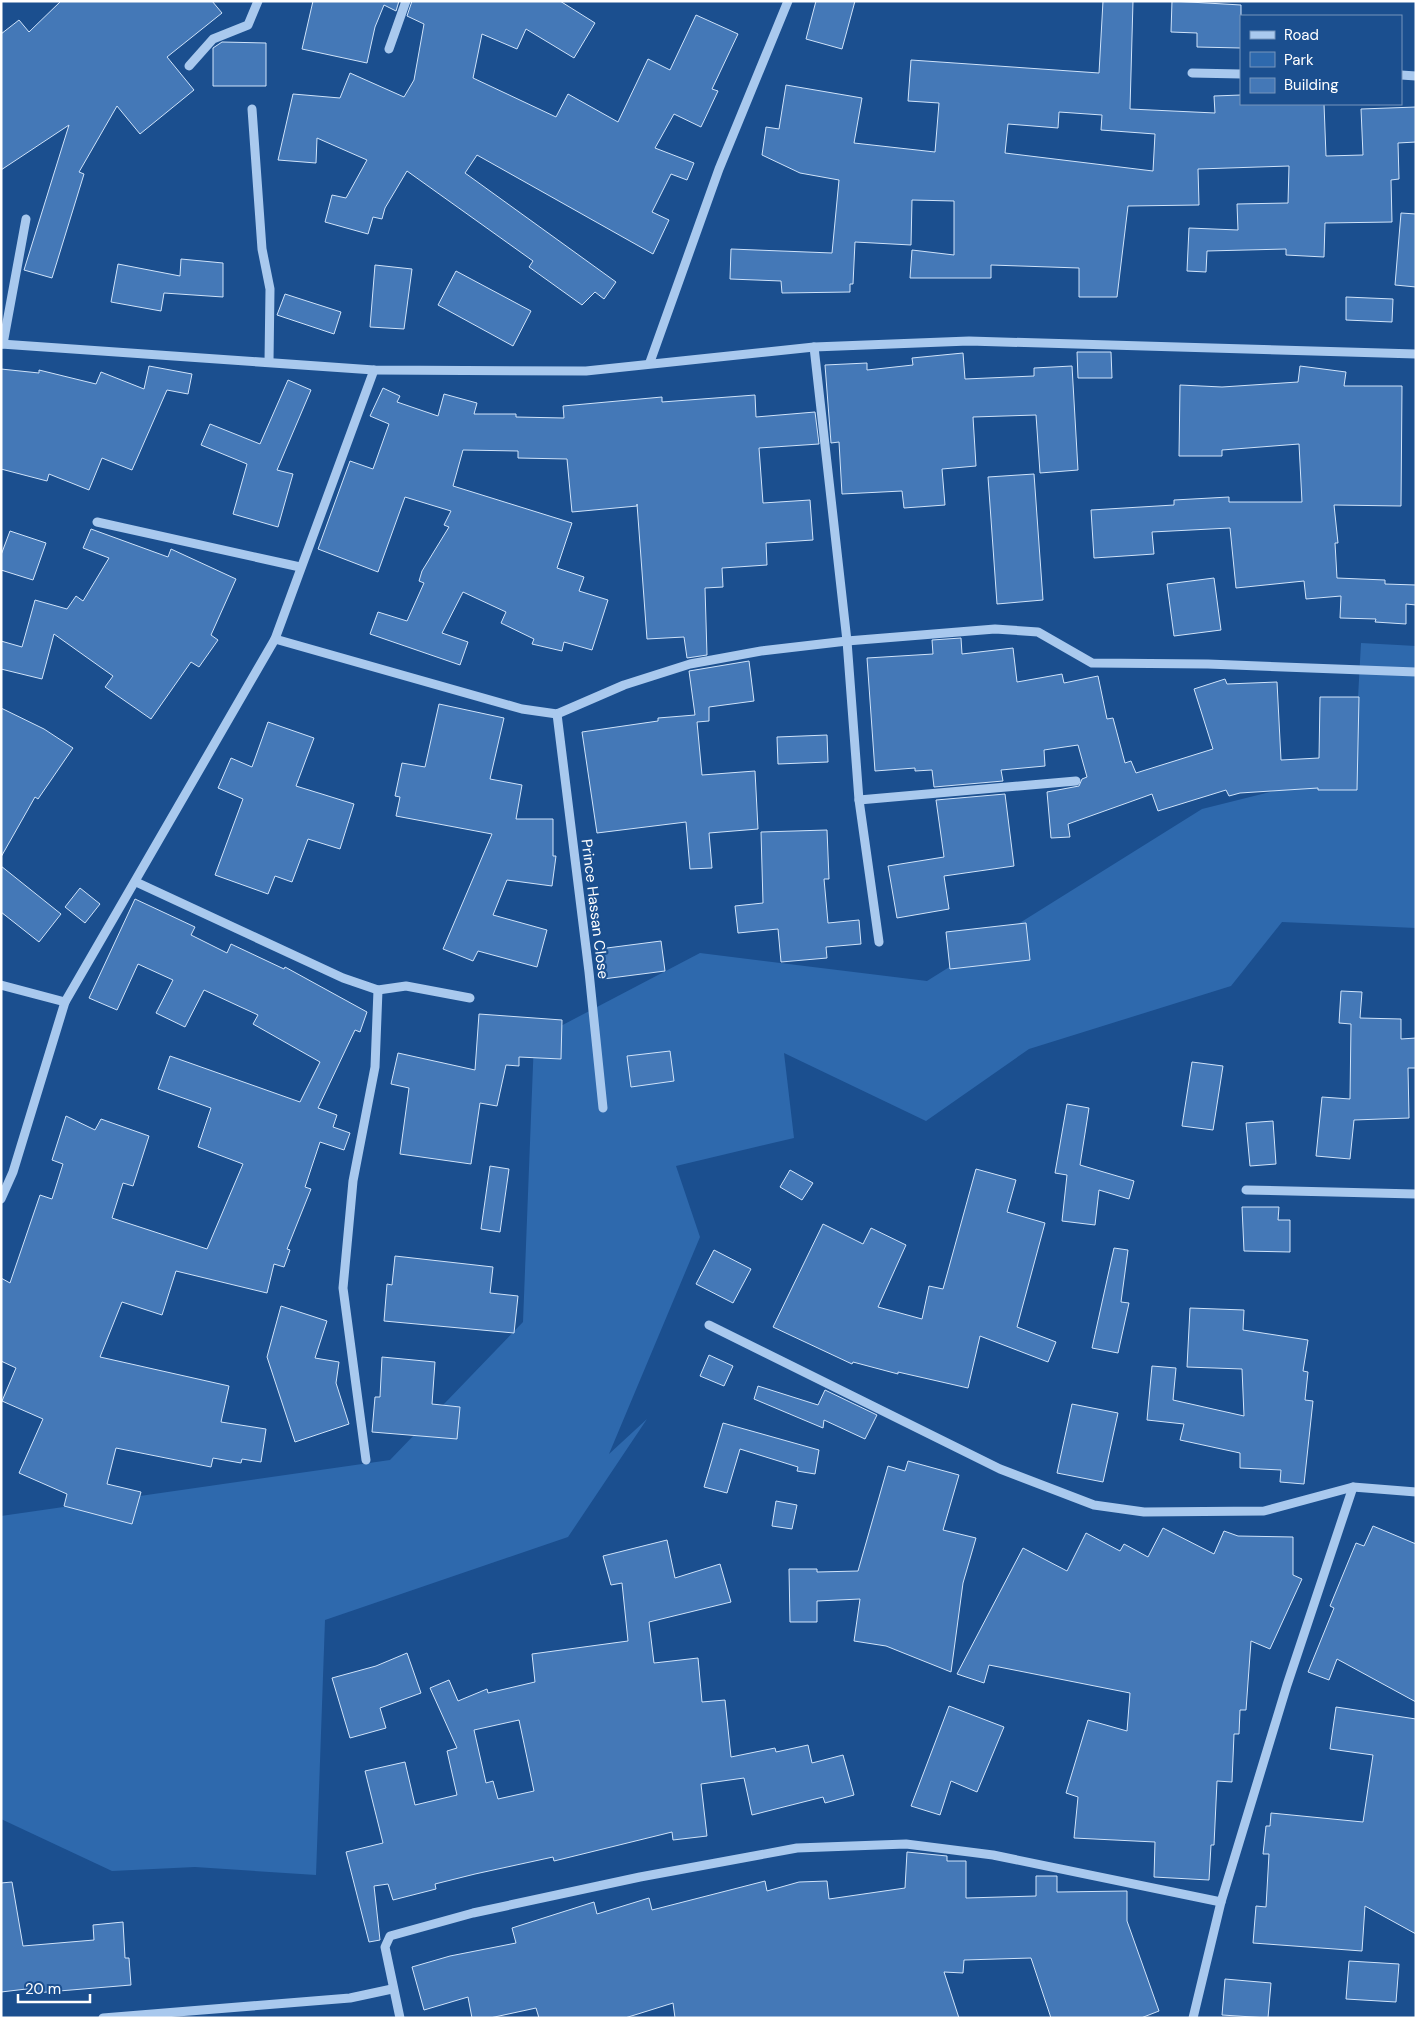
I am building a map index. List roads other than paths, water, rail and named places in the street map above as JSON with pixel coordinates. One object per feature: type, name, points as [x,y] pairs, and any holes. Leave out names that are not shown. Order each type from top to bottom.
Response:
[{"type":"street","points":[[189,66],[213,39],[248,25],[257,8],[258,1]]},
{"type":"street","points":[[389,49],[406,1]]},
{"type":"street","points":[[650,362],[719,169],[788,1]]},
{"type":"street","points":[[1192,73],[1240,74]]},
{"type":"street","points":[[1402,76],[1416,76]]},
{"type":"street","points":[[252,109],[262,249],[270,289],[270,361]]},
{"type":"street","points":[[26,219],[2,344],[270,361],[374,370],[586,371],[650,362],[814,347],[969,340],[1416,354]]},
{"type":"street","points":[[814,347],[847,641],[859,800],[879,942]]},
{"type":"street","points":[[1,1200],[13,1172],[65,1002],[275,639],[374,370]]},
{"type":"street","points":[[97,522],[300,567]]},
{"type":"street","points":[[275,639],[522,709],[557,714],[624,685],[690,664],[761,651],[847,641],[995,629],[1038,632],[1092,663],[1208,664],[1416,672]]},
{"type":"street","name":"Prince Hassan Close","points":[[557,714],[603,1108]]},
{"type":"street","points":[[859,800],[1076,781]]},
{"type":"street","points":[[136,882],[343,978],[378,990],[406,986],[470,998]]},
{"type":"street","points":[[1,985],[65,1002]]},
{"type":"street","points":[[366,1460],[343,1288],[352,1181],[375,1067],[378,990]]},
{"type":"street","points":[[1246,1190],[1416,1194]]},
{"type":"street","points":[[708,1325],[1000,1469],[1094,1505],[1144,1512],[1264,1511],[1353,1487],[1416,1492]]},
{"type":"street","points":[[1194,2018],[1221,1902],[1287,1685],[1353,1487]]},
{"type":"street","points":[[400,2018],[392,1989],[385,1948],[390,1936],[493,1908],[640,1877],[797,1848],[906,1844],[992,1855],[1221,1902]]},
{"type":"street","points":[[103,2018],[350,1998],[392,1989]]}]
